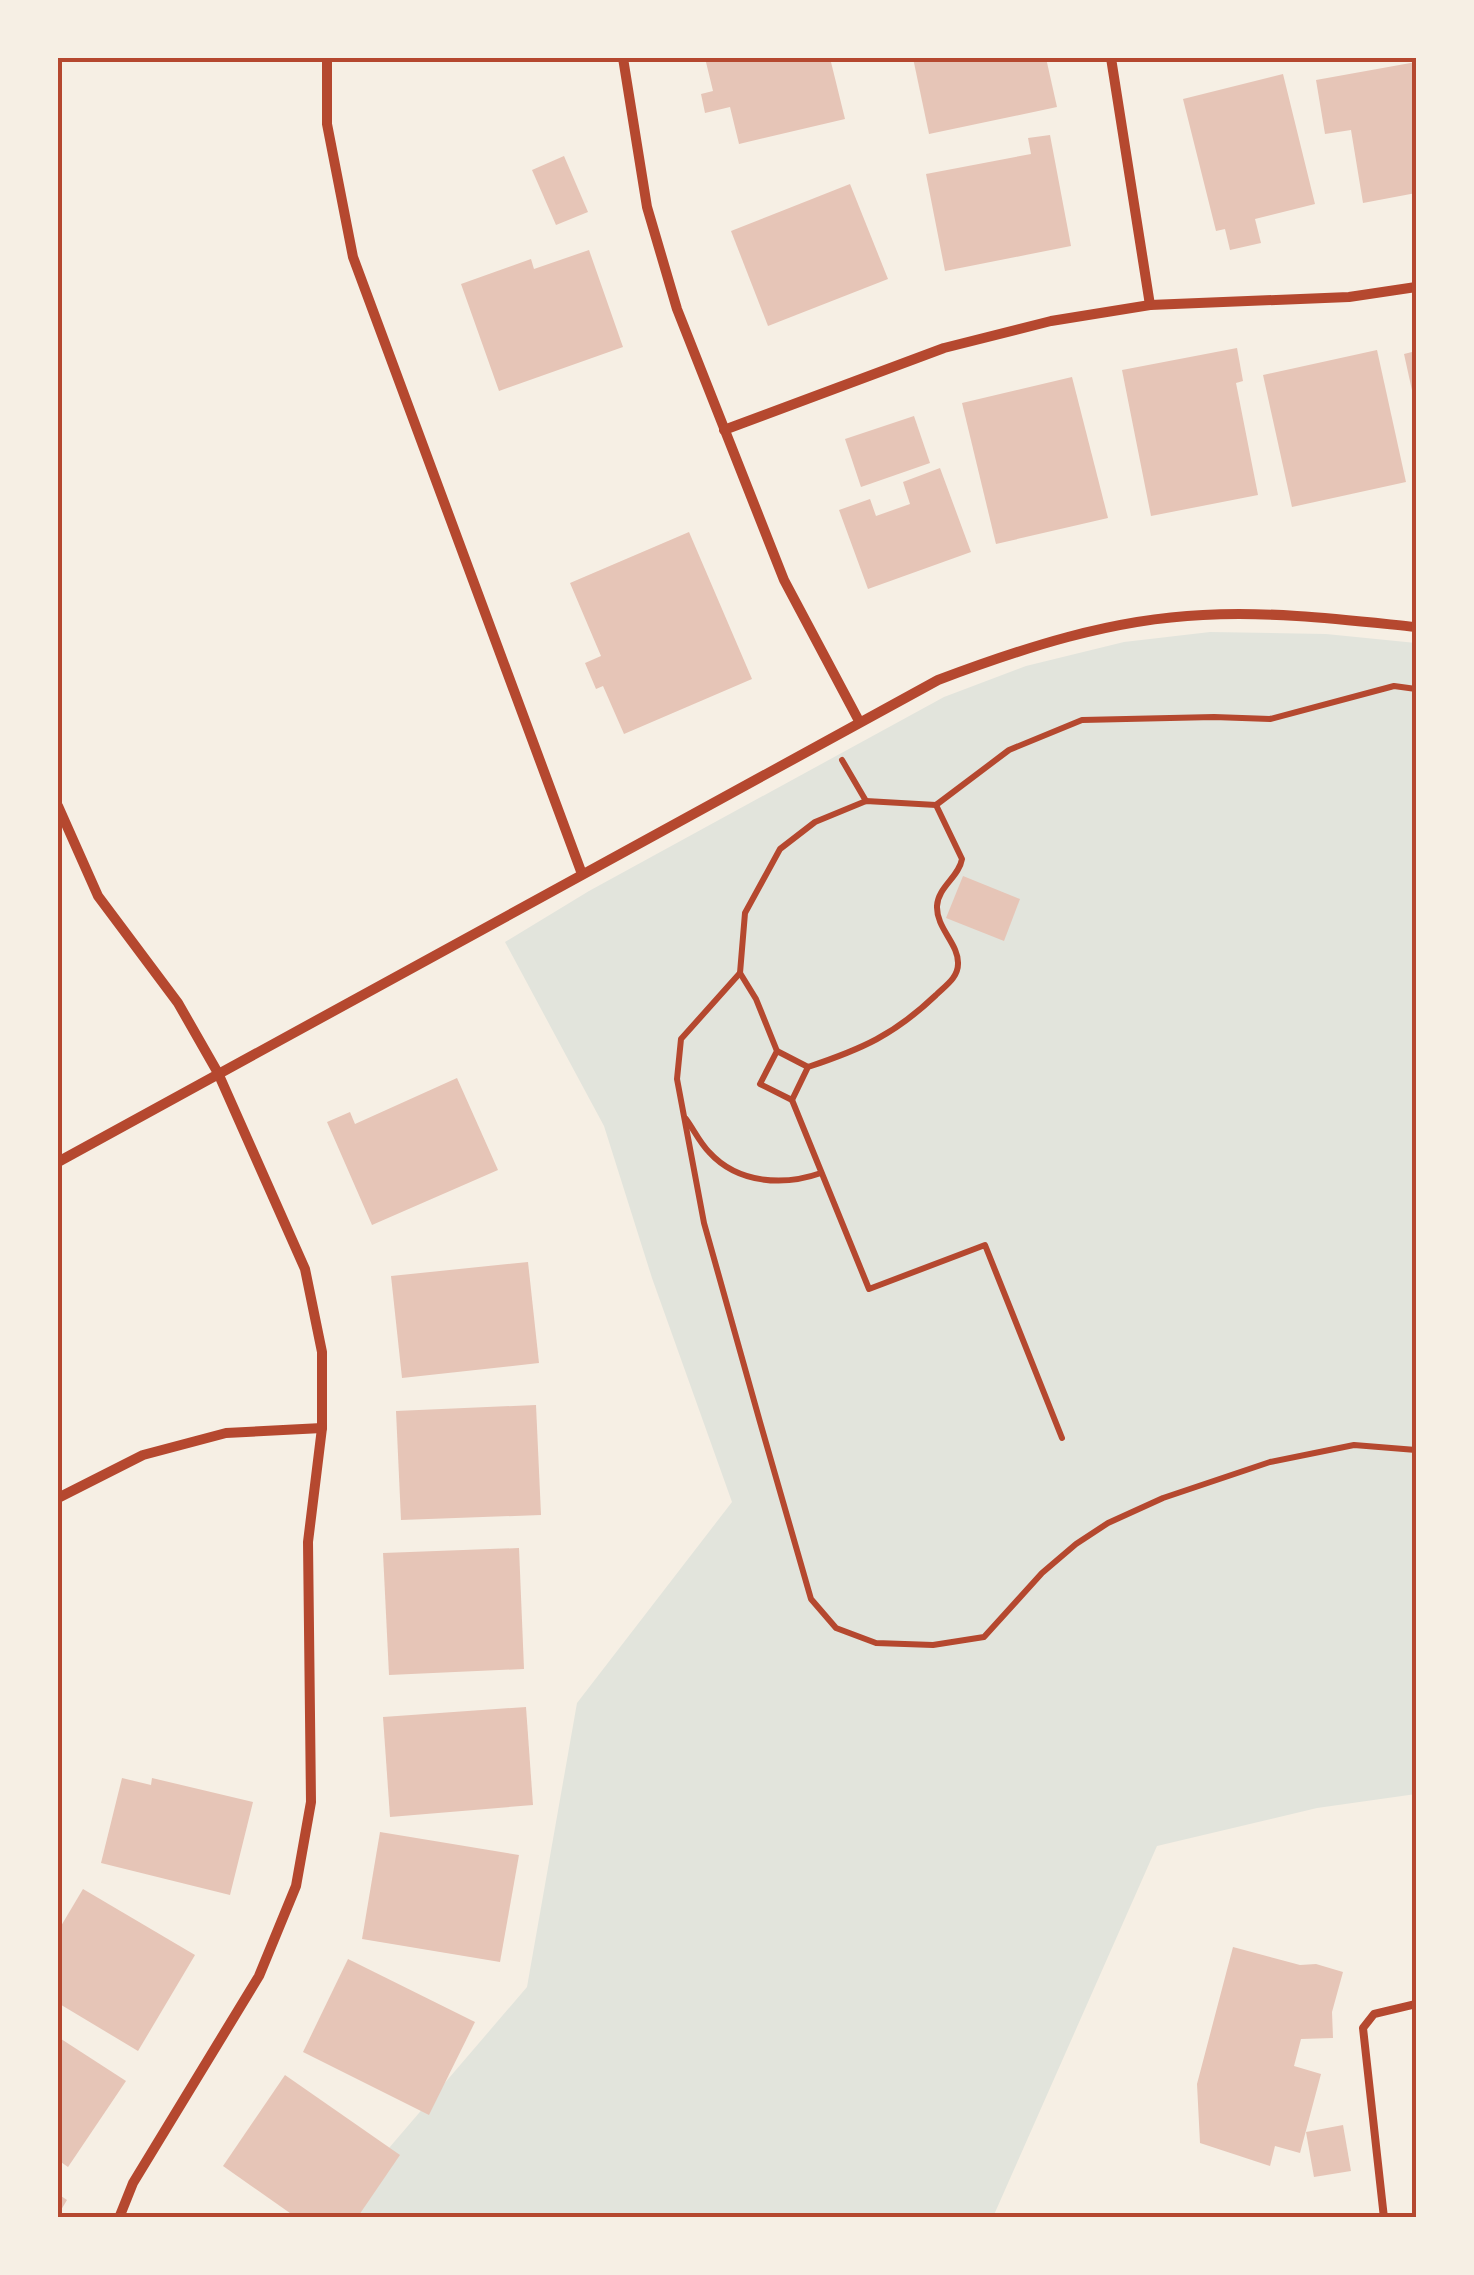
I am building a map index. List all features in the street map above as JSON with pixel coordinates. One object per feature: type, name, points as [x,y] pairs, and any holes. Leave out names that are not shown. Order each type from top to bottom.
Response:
[{"type":"street","points":[[327,58],[327,124],[353,257],[582,874]]},
{"type":"street","points":[[623,58],[648,207],[677,309],[784,580],[860,721]]},
{"type":"street","points":[[1112,58],[1150,304]]},
{"type":"street","points":[[724,430],[944,348],[1052,321],[1150,304],[1349,297],[1416,287]]},
{"type":"street","points":[[58,1162],[938,680],[1019,649],[1118,625],[1203,614],[1320,617],[1416,627]]},
{"type":"street","points":[[58,806],[98,896],[178,1003],[218,1073],[306,1269],[322,1352],[322,1428],[308,1542],[311,1802],[296,1886],[259,1976],[133,2182],[119,2218]]},
{"type":"street","points":[[58,1498],[143,1455],[226,1434],[322,1428]]},
{"type":"lane","points":[[1384,2218],[1364,2028],[1374,2014],[1416,2004]]},
{"type":"path","points":[[1416,689],[1394,686],[1270,719],[1082,720],[1009,750],[936,805],[866,801],[814,822],[780,850],[745,913],[740,974],[682,1039],[677,1079],[704,1223],[811,1598],[836,1628],[876,1643],[932,1645],[984,1637],[1042,1573],[1076,1544],[1108,1523],[1163,1498],[1270,1462],[1354,1445],[1416,1450]]},
{"type":"path","points":[[829,738],[866,801]]},
{"type":"path","points":[[792,1100],[808,1067],[859,1050],[906,1023],[956,976],[959,961],[940,922],[937,904],[945,886],[960,869],[962,859],[936,805]]},
{"type":"path","points":[[740,974],[756,999],[777,1051],[808,1067]]},
{"type":"path","points":[[777,1051],[760,1084],[792,1100],[868,1289],[985,1245],[1062,1438]]},
{"type":"path","points":[[686,1118],[710,1154],[732,1170],[762,1181],[800,1180],[821,1173]]},
{"type":"shaded area","points":[[1210,632],[1326,634],[1416,643],[1416,1794],[1317,1808],[1157,1846],[993,2217],[329,2218],[527,1987],[577,1703],[732,1502],[652,1278],[604,1126],[505,942],[589,891],[944,697],[1026,666],[1124,642]]},
{"type":"building","points":[[705,58],[830,58],[845,119],[739,144],[730,107],[705,113],[701,94],[713,91]]},
{"type":"building","points":[[913,58],[1046,58],[1057,107],[929,134]]},
{"type":"building","points":[[1416,62],[1416,193],[1363,203],[1351,130],[1325,134],[1316,80]]},
{"type":"building","points":[[1283,74],[1315,204],[1255,219],[1261,243],[1230,250],[1225,229],[1216,231],[1183,99]]},
{"type":"building","points":[[1050,135],[1071,246],[945,271],[926,174],[1031,154],[1028,138]]},
{"type":"building","points":[[564,156],[588,212],[556,225],[532,170]]},
{"type":"building","points":[[850,184],[888,279],[768,326],[731,231]]},
{"type":"building","points":[[589,250],[623,347],[499,391],[461,284],[531,259],[534,269]]},
{"type":"building","points":[[1237,348],[1243,381],[1236,383],[1258,495],[1151,516],[1122,370]]},
{"type":"building","points":[[1377,350],[1406,482],[1292,507],[1263,375]]},
{"type":"building","points":[[1416,351],[1416,403],[1415,404],[1404,354]]},
{"type":"building","points":[[1072,377],[1108,518],[996,544],[962,403]]},
{"type":"building","points":[[914,416],[930,463],[861,487],[845,439]]},
{"type":"building","points":[[940,468],[971,552],[868,589],[839,510],[870,499],[876,516],[910,504],[903,482]]},
{"type":"building","points":[[689,532],[752,679],[624,734],[603,686],[596,689],[585,663],[601,656],[570,583]]},
{"type":"building","points":[[963,876],[1020,899],[1004,941],[946,918]]},
{"type":"building","points":[[457,1078],[498,1170],[372,1225],[327,1122],[350,1112],[355,1124]]},
{"type":"building","points":[[528,1262],[539,1363],[402,1378],[391,1276]]},
{"type":"building","points":[[536,1405],[541,1515],[401,1520],[396,1411]]},
{"type":"building","points":[[519,1548],[524,1669],[389,1675],[383,1553]]},
{"type":"building","points":[[526,1707],[533,1805],[390,1817],[383,1717]]},
{"type":"building","points":[[122,1778],[151,1785],[152,1778],[253,1802],[230,1895],[101,1863]]},
{"type":"building","points":[[380,1832],[519,1855],[500,1962],[362,1939]]},
{"type":"building","points":[[83,1889],[195,1955],[138,2051],[58,2003],[58,1931]]},
{"type":"building","points":[[1233,1947],[1343,1972],[1332,2012],[1333,2038],[1301,2039],[1294,2066],[1321,2074],[1300,2153],[1275,2146],[1270,2166],[1200,2143],[1197,2084]]},
{"type":"building","points":[[348,1959],[475,2022],[429,2115],[303,2052]]},
{"type":"building","points":[[58,2037],[126,2081],[68,2167],[58,2160]]},
{"type":"building","points":[[285,2075],[400,2155],[357,2218],[297,2218],[223,2166]]},
{"type":"building","points":[[1343,2125],[1351,2171],[1314,2177],[1306,2132]]},
{"type":"building","points":[[58,2194],[67,2200],[58,2215]]}]
